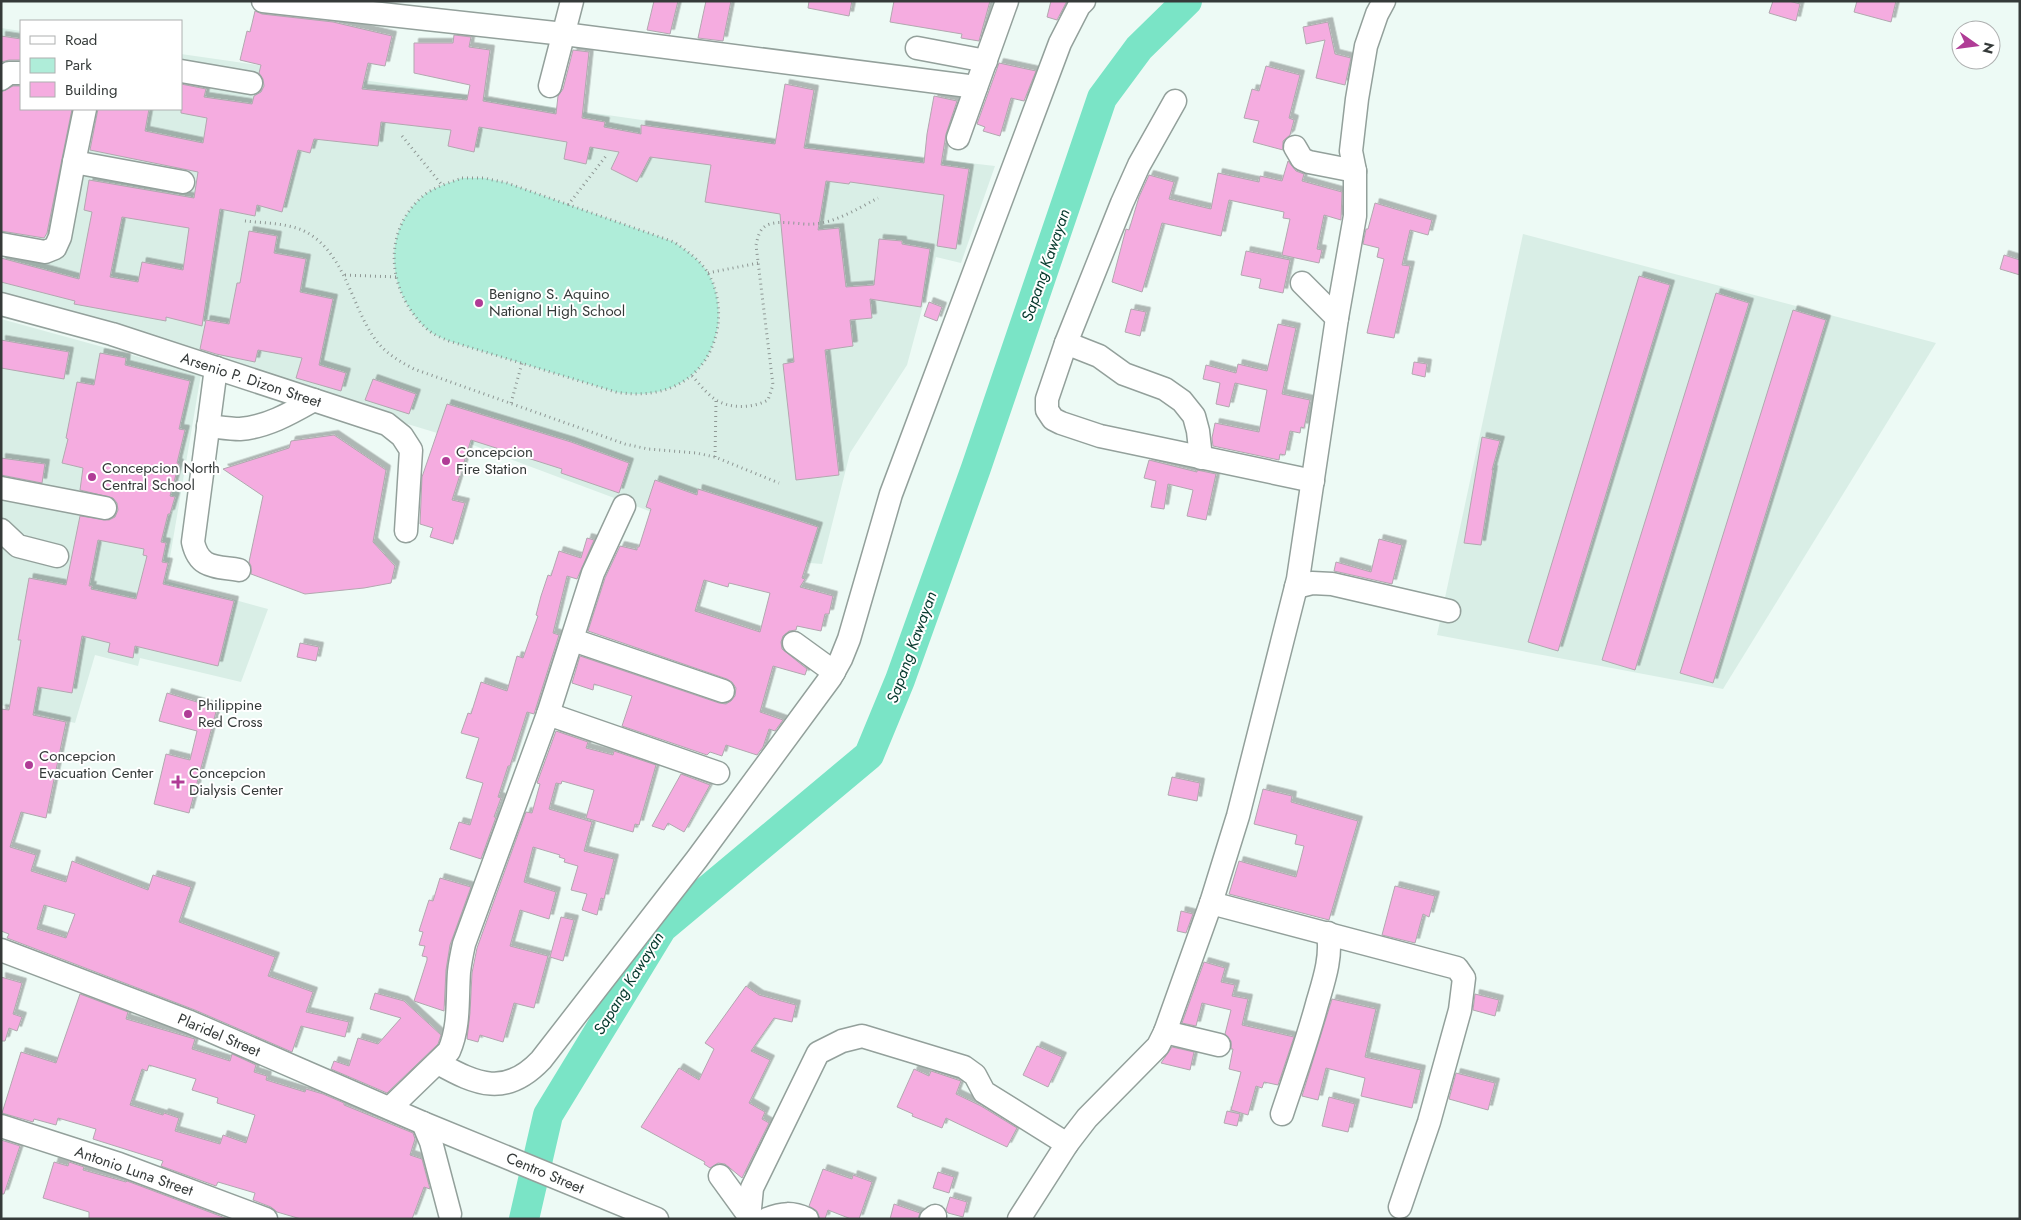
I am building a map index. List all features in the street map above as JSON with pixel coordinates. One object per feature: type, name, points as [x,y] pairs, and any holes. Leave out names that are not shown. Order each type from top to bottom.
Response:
[{"type":"street","points":[[263,1],[564,34],[976,87]]},
{"type":"street","points":[[550,86],[572,1]]},
{"type":"street","points":[[958,138],[1007,1]]},
{"type":"street","points":[[438,1063],[474,1082],[498,1084],[518,1080],[529,1073],[697,859],[834,672],[849,640],[891,494],[949,338],[1060,43],[1079,6],[1084,1]]},
{"type":"street","points":[[1020,1219],[1067,1144],[1104,1099],[1158,1046],[1165,1032],[1210,903],[1245,790],[1296,587],[1337,318],[1355,216],[1355,171],[1352,151],[1357,99],[1366,46],[1377,14],[1384,1]]},
{"type":"street","points":[[917,48],[986,60]]},
{"type":"street","points":[[182,71],[250,83]]},
{"type":"street","points":[[1,79],[9,74],[20,73]]},
{"type":"street","points":[[1175,101],[1140,165],[1122,203],[1066,343],[1047,399],[1047,410],[1053,419],[1100,436],[1313,481]]},
{"type":"street","points":[[1,244],[45,252],[55,248],[60,237],[85,110]]},
{"type":"street","points":[[1294,146],[1302,159],[1308,162],[1355,171]]},
{"type":"street","points":[[74,162],[183,182]]},
{"type":"street","points":[[1302,284],[1337,318]]},
{"type":"street","name":"Arsenio P. Dizon Street","points":[[1,304],[112,334],[387,424],[408,442],[411,450],[406,532]]},
{"type":"street","points":[[1066,343],[1099,356],[1124,374],[1165,389],[1182,401],[1194,416],[1201,458]]},
{"type":"street","points":[[216,368],[193,542],[196,554],[202,561],[239,570]]},
{"type":"street","points":[[208,426],[239,429],[260,426],[291,414],[314,400]]},
{"type":"street","points":[[1,488],[105,508]]},
{"type":"street","points":[[390,1108],[438,1063],[449,1051],[454,1041],[457,1023],[459,971],[464,944],[548,714],[593,573],[624,506]]},
{"type":"street","points":[[1,530],[18,546],[57,556]]},
{"type":"street","points":[[1296,587],[1322,582],[1450,611]]},
{"type":"street","points":[[573,640],[723,691]]},
{"type":"street","points":[[794,643],[834,672]]},
{"type":"street","points":[[548,714],[718,773]]},
{"type":"street","points":[[1210,903],[1457,968],[1464,978],[1460,1010],[1429,1122],[1400,1207]]},
{"type":"street","points":[[1282,1114],[1324,981],[1330,946],[1328,933]]},
{"type":"street","name":"Plaridel Street","points":[[1,950],[190,1022],[428,1124]]},
{"type":"street","points":[[1165,1032],[1219,1045]]},
{"type":"street","points":[[755,1218],[752,1188],[818,1053],[842,1041],[862,1036],[964,1067],[975,1075],[984,1092],[1067,1144]]},
{"type":"street","points":[[428,1124],[450,1214]]},
{"type":"street","name":"Centro Street","points":[[428,1124],[657,1219]]},
{"type":"street","name":"Antonio Luna Street","points":[[1,1126],[119,1164],[266,1219]]},
{"type":"street","points":[[720,1176],[755,1218]]},
{"type":"street","points":[[755,1218],[784,1213],[799,1215],[807,1219]]},
{"type":"path","points":[[402,136],[442,185]]},
{"type":"path","points":[[568,205],[606,156]]},
{"type":"path","points":[[462,178],[484,178],[507,183],[674,242],[693,255],[708,273],[716,294],[719,315],[716,338],[707,360],[692,376],[672,388],[651,394],[634,395],[616,392],[449,341],[430,332],[405,302],[397,285],[393,261],[397,236],[407,213],[424,195],[442,185],[462,178]]},
{"type":"path","points":[[692,376],[716,401],[731,406],[760,404],[768,400],[772,394],[773,385],[756,245],[758,235],[763,228],[771,224],[814,224],[826,222],[878,198]]},
{"type":"path","points":[[246,221],[301,230],[312,237],[328,252],[345,275],[362,317],[376,339],[391,356],[414,369],[624,444],[648,449],[696,453],[715,457],[779,483]]},
{"type":"path","points":[[708,273],[758,263]]},
{"type":"path","points":[[345,275],[396,277]]},
{"type":"path","points":[[511,403],[522,363]]},
{"type":"path","points":[[715,457],[716,401]]},
{"type":"shaded area","name":"Benigno S. Aquino National High School","points":[[1,28],[20,31],[20,110],[182,110],[182,54],[831,147],[995,166],[961,263],[936,257],[907,365],[850,453],[822,564],[810,563],[649,511],[457,439],[305,393],[69,313],[1,293]]},
{"type":"shaded area","points":[[1523,234],[1936,343],[1723,689],[1437,635]]},
{"type":"shaded area","name":"Concepcion North Central School","points":[[1,319],[201,374],[166,581],[268,609],[241,682],[140,658],[138,666],[95,655],[75,723],[1,705]]},
{"type":"green space","points":[[462,178],[484,178],[507,183],[674,242],[684,249],[705,268],[714,285],[717,298],[718,325],[706,359],[683,382],[668,389],[652,393],[634,394],[616,392],[449,341],[430,332],[404,299],[394,263],[395,245],[400,227],[409,211],[423,196]]},
{"type":"building","points":[[654,1],[678,1],[670,34],[647,30]]},
{"type":"building","points":[[706,1],[731,1],[723,41],[698,38]]},
{"type":"building","points":[[809,1],[852,1],[849,16],[808,8]]},
{"type":"building","points":[[894,1],[990,1],[979,41],[961,38],[962,34],[890,22]]},
{"type":"building","points":[[1051,1],[1067,1],[1057,20],[1047,17]]},
{"type":"building","points":[[1773,1],[1789,1],[1800,4],[1796,21],[1769,13]]},
{"type":"building","points":[[1857,1],[1896,1],[1891,22],[1854,12]]},
{"type":"building","points":[[255,11],[262,14],[333,22],[392,36],[385,66],[368,63],[362,89],[467,100],[470,85],[414,73],[414,43],[453,43],[454,35],[471,37],[469,47],[490,50],[483,101],[556,114],[558,96],[563,89],[573,50],[589,52],[582,118],[605,122],[604,127],[641,134],[641,125],[775,144],[785,84],[814,90],[804,148],[924,163],[934,96],[957,101],[946,134],[941,165],[969,169],[956,249],[937,246],[944,195],[850,182],[849,184],[826,181],[818,230],[839,228],[846,287],[874,285],[879,239],[902,241],[902,244],[930,249],[921,307],[870,299],[872,318],[850,320],[853,346],[825,350],[839,475],[796,480],[783,364],[794,362],[780,214],[705,202],[711,165],[650,157],[637,182],[611,169],[619,152],[590,147],[586,164],[564,159],[567,142],[479,127],[474,152],[448,146],[451,130],[381,122],[378,146],[314,139],[310,153],[298,150],[282,212],[257,205],[255,216],[220,209],[202,326],[166,317],[166,321],[74,304],[75,301],[1,282],[1,258],[79,279],[92,212],[84,210],[89,180],[194,198],[198,172],[90,150],[98,110],[149,110],[145,131],[203,143],[207,118],[181,113],[182,84],[206,89],[204,97],[252,104],[254,96],[261,92],[264,86],[263,79],[259,73],[261,65],[240,60],[247,31],[250,32]],"holes":[[[122,217],[189,228],[183,270],[142,262],[138,282],[110,277]]]},
{"type":"building","points":[[1328,22],[1335,54],[1351,58],[1345,85],[1316,78],[1325,40],[1306,44],[1303,27]]},
{"type":"building","points":[[1,36],[20,39],[20,60],[1,62]]},
{"type":"building","points":[[999,63],[1036,71],[1024,101],[1011,98],[1000,136],[983,131],[985,127],[977,124]]},
{"type":"building","points":[[1266,66],[1300,75],[1289,118],[1294,120],[1290,135],[1283,141],[1283,150],[1253,142],[1259,121],[1244,118],[1252,89],[1259,91]]},
{"type":"building","points":[[13,86],[20,86],[20,110],[72,110],[47,233],[44,238],[1,231],[1,92]]},
{"type":"building","points":[[1288,161],[1296,171],[1304,174],[1302,181],[1342,192],[1341,220],[1324,215],[1317,249],[1322,250],[1319,263],[1282,255],[1290,219],[1283,218],[1284,212],[1229,200],[1221,236],[1162,223],[1142,292],[1112,282],[1126,229],[1129,230],[1139,197],[1149,175],[1174,182],[1169,199],[1211,209],[1218,173],[1259,182],[1260,176],[1282,181]]},
{"type":"building","points":[[1375,203],[1432,220],[1428,235],[1410,230],[1402,265],[1410,266],[1394,338],[1367,333],[1384,259],[1377,257],[1379,248],[1363,244]]},
{"type":"building","points":[[249,231],[277,236],[274,253],[306,259],[300,292],[333,299],[319,365],[346,373],[341,391],[296,378],[302,358],[258,350],[255,362],[200,349],[206,320],[229,324],[237,283],[240,283]]},
{"type":"building","points":[[1246,251],[1290,260],[1283,293],[1259,288],[1261,279],[1241,275]]},
{"type":"building","points":[[2004,255],[2020,260],[2020,275],[2000,269]]},
{"type":"building","points":[[1639,276],[1670,285],[1558,651],[1528,642]]},
{"type":"building","points":[[1716,293],[1749,303],[1635,670],[1602,660]]},
{"type":"building","points":[[929,302],[942,307],[937,321],[924,316]]},
{"type":"building","points":[[1131,309],[1146,312],[1140,336],[1125,332]]},
{"type":"building","points":[[1793,310],[1826,320],[1713,683],[1680,673]]},
{"type":"building","points":[[1278,324],[1296,328],[1282,394],[1310,400],[1304,428],[1301,427],[1300,433],[1290,431],[1285,455],[1280,454],[1279,460],[1213,446],[1212,438],[1215,423],[1259,432],[1267,390],[1235,383],[1229,407],[1216,404],[1220,383],[1203,379],[1206,365],[1236,373],[1238,364],[1267,371]]},
{"type":"building","points":[[1,340],[69,352],[64,379],[1,368]]},
{"type":"building","points":[[100,353],[126,358],[125,365],[190,381],[179,429],[185,430],[177,463],[179,464],[170,496],[175,497],[170,514],[168,514],[161,542],[166,543],[162,562],[168,563],[163,584],[234,601],[218,666],[135,646],[133,658],[108,652],[110,643],[82,636],[72,693],[38,687],[33,715],[66,722],[46,818],[21,812],[10,847],[36,855],[31,871],[66,882],[72,861],[148,890],[153,875],[191,887],[179,922],[275,957],[268,976],[313,992],[306,1012],[349,1022],[345,1037],[301,1026],[292,1052],[195,1010],[7,938],[9,934],[1,931],[1,709],[9,710],[21,640],[18,640],[29,578],[66,585],[80,516],[109,520],[115,517],[118,510],[117,503],[113,498],[80,490],[83,468],[62,463],[68,439],[66,438],[77,382],[94,385]],"holes":[[[98,540],[144,549],[143,555],[147,556],[136,599],[91,589],[92,586],[89,586]],[[44,905],[75,914],[66,938],[37,929]]]},
{"type":"building","points":[[1414,362],[1427,364],[1425,377],[1412,374]]},
{"type":"building","points":[[373,379],[416,394],[409,414],[365,400]]},
{"type":"building","points":[[447,404],[571,442],[629,463],[619,493],[561,473],[562,469],[471,440],[452,500],[465,503],[453,544],[430,537],[433,528],[420,524],[422,477]]},
{"type":"building","points":[[334,435],[386,470],[373,542],[395,566],[391,583],[364,588],[305,594],[251,574],[249,562],[263,496],[223,469],[289,448],[291,441]]},
{"type":"building","points":[[1482,437],[1500,441],[1492,470],[1481,545],[1464,543]]},
{"type":"building","points":[[1,458],[45,464],[42,483],[1,475]]},
{"type":"building","points":[[1149,460],[1197,472],[1197,470],[1216,474],[1206,520],[1187,516],[1193,490],[1168,484],[1164,509],[1151,507],[1156,481],[1144,478]]},
{"type":"building","points":[[655,480],[697,495],[698,489],[818,527],[802,578],[805,579],[800,587],[833,596],[829,614],[825,614],[821,631],[797,626],[796,630],[789,631],[783,636],[781,642],[782,649],[807,669],[805,675],[773,666],[760,712],[783,720],[775,731],[769,729],[763,747],[757,755],[726,745],[722,756],[710,752],[707,755],[622,726],[632,696],[594,684],[593,690],[572,683],[580,656],[719,703],[726,704],[735,696],[736,688],[727,679],[588,631],[605,578],[620,546],[637,550],[637,547],[639,547],[651,509],[646,507]],"holes":[[[704,580],[728,587],[729,583],[770,593],[760,632],[695,611]]]},
{"type":"building","points":[[587,538],[594,540],[577,579],[567,576],[553,633],[559,635],[534,714],[527,712],[510,766],[508,766],[498,797],[501,798],[494,817],[496,817],[481,859],[450,849],[459,822],[470,825],[483,783],[466,778],[479,738],[461,733],[468,713],[471,714],[481,682],[507,691],[517,656],[523,658],[538,616],[536,615],[548,575],[551,576],[559,551],[581,558]]},
{"type":"building","points":[[1379,539],[1402,545],[1392,584],[1334,571],[1336,562],[1371,572]]},
{"type":"building","points":[[300,643],[319,647],[316,661],[297,657]]},
{"type":"building","points":[[167,693],[217,708],[189,813],[154,804],[166,754],[190,760],[197,731],[159,721]]},
{"type":"building","points":[[556,731],[588,742],[586,748],[613,755],[614,751],[656,765],[639,825],[635,824],[633,832],[586,818],[594,790],[562,781],[561,784],[556,783],[549,809],[592,822],[584,851],[614,859],[604,899],[601,898],[597,915],[582,910],[587,894],[571,890],[578,866],[564,862],[565,859],[559,857],[560,855],[533,847],[524,882],[556,892],[549,919],[520,910],[510,946],[548,956],[534,1008],[514,1003],[503,1042],[480,1035],[478,1042],[467,1039],[472,973],[477,948],[526,812],[532,813],[540,784],[537,783]]},
{"type":"building","points":[[681,774],[710,785],[684,832],[668,823],[664,830],[652,826]]},
{"type":"building","points":[[1172,777],[1200,783],[1197,801],[1168,795]]},
{"type":"building","points":[[1263,789],[1292,796],[1291,802],[1358,821],[1329,920],[1229,894],[1239,861],[1296,877],[1304,846],[1295,844],[1297,835],[1254,824]]},
{"type":"building","points":[[440,878],[471,887],[450,945],[446,970],[444,1011],[414,1001],[427,960],[427,957],[422,956],[425,946],[419,945],[423,932],[419,931],[429,900],[433,901]]},
{"type":"building","points":[[1395,886],[1435,896],[1429,917],[1423,914],[1415,943],[1382,935]]},
{"type":"building","points":[[1181,911],[1193,914],[1186,933],[1177,931]]},
{"type":"building","points":[[561,917],[574,920],[563,961],[550,957]]},
{"type":"building","points":[[1204,962],[1225,968],[1221,982],[1235,985],[1232,996],[1248,999],[1242,1025],[1294,1037],[1278,1085],[1264,1082],[1262,1088],[1256,1086],[1248,1115],[1231,1110],[1241,1072],[1229,1069],[1233,1049],[1231,1049],[1231,1041],[1225,1034],[1231,1010],[1202,1003],[1196,1026],[1182,1023]]},
{"type":"building","points":[[1,977],[22,983],[13,1014],[22,1017],[17,1031],[9,1028],[5,1041],[1,1041]]},
{"type":"building","points":[[746,986],[759,995],[796,1005],[792,1022],[774,1018],[751,1051],[770,1060],[749,1103],[765,1112],[762,1119],[769,1123],[742,1178],[725,1164],[718,1163],[710,1168],[704,1164],[705,1162],[641,1127],[679,1068],[699,1080],[714,1049],[705,1043]]},
{"type":"building","points":[[375,993],[404,1001],[441,1035],[438,1044],[387,1093],[331,1069],[334,1061],[349,1066],[358,1038],[378,1044],[401,1018],[370,1009]]},
{"type":"building","points":[[80,994],[128,1012],[126,1019],[195,1039],[192,1049],[230,1061],[232,1054],[256,1065],[254,1072],[267,1076],[266,1080],[305,1092],[306,1089],[323,1094],[344,1103],[344,1105],[413,1133],[415,1139],[410,1155],[422,1159],[430,1189],[424,1187],[412,1219],[301,1219],[277,1212],[271,1207],[253,1200],[255,1193],[218,1182],[216,1186],[161,1166],[163,1161],[93,1139],[96,1129],[58,1118],[56,1125],[34,1119],[33,1122],[2,1113],[21,1052],[56,1063]],"holes":[[[149,1065],[196,1079],[192,1090],[218,1098],[217,1103],[255,1115],[246,1143],[223,1135],[220,1144],[175,1131],[179,1118],[130,1105],[142,1069],[147,1071]]]},
{"type":"building","points":[[1475,994],[1499,1000],[1495,1016],[1473,1010]]},
{"type":"building","points":[[1332,999],[1376,1009],[1365,1057],[1421,1070],[1412,1108],[1361,1096],[1365,1078],[1326,1068],[1318,1100],[1302,1096]]},
{"type":"building","points":[[1037,1046],[1062,1057],[1048,1087],[1023,1075]]},
{"type":"building","points":[[1172,1047],[1194,1052],[1190,1070],[1161,1063]]},
{"type":"building","points":[[914,1069],[929,1076],[931,1071],[961,1081],[956,1094],[981,1106],[1017,1128],[1007,1147],[946,1118],[942,1128],[912,1116],[913,1114],[897,1107]]},
{"type":"building","points":[[1456,1073],[1495,1083],[1488,1110],[1449,1099]]},
{"type":"building","points":[[1329,1097],[1355,1104],[1348,1132],[1322,1126]]},
{"type":"building","points":[[1227,1111],[1240,1114],[1237,1126],[1224,1123]]},
{"type":"building","points":[[1,1140],[20,1146],[4,1194],[1,1194]]},
{"type":"building","points":[[54,1162],[68,1166],[69,1162],[84,1167],[83,1170],[127,1181],[228,1219],[89,1219],[89,1212],[43,1198]]},
{"type":"building","points":[[823,1169],[852,1179],[853,1175],[872,1182],[859,1219],[851,1219],[828,1210],[825,1219],[820,1219],[817,1211],[809,1206]]},
{"type":"building","points":[[938,1172],[954,1177],[949,1193],[933,1188]]},
{"type":"building","points":[[950,1197],[967,1202],[963,1217],[948,1213],[946,1210]]},
{"type":"building","points":[[894,1204],[920,1213],[918,1219],[890,1219]]},
{"type":"waterway","name":"Sapang Kawayan","points":[[524,1219],[548,1115],[662,928],[869,755],[900,680],[976,468],[1102,98],[1139,48],[1187,1]]},
{"type":"place","name":"Benigno S. Aquino National High School","points":[[479,303]]},
{"type":"place","name":"Concepcion Fire Station","points":[[446,461]]},
{"type":"place","name":"Concepcion North Central School","points":[[92,477]]},
{"type":"place","name":"Philippine Red Cross","points":[[188,714]]},
{"type":"place","name":"Concepcion Evacuation Center","points":[[29,765]]},
{"type":"place","name":"Concepcion Dialysis Center","points":[[178,782]]}]
